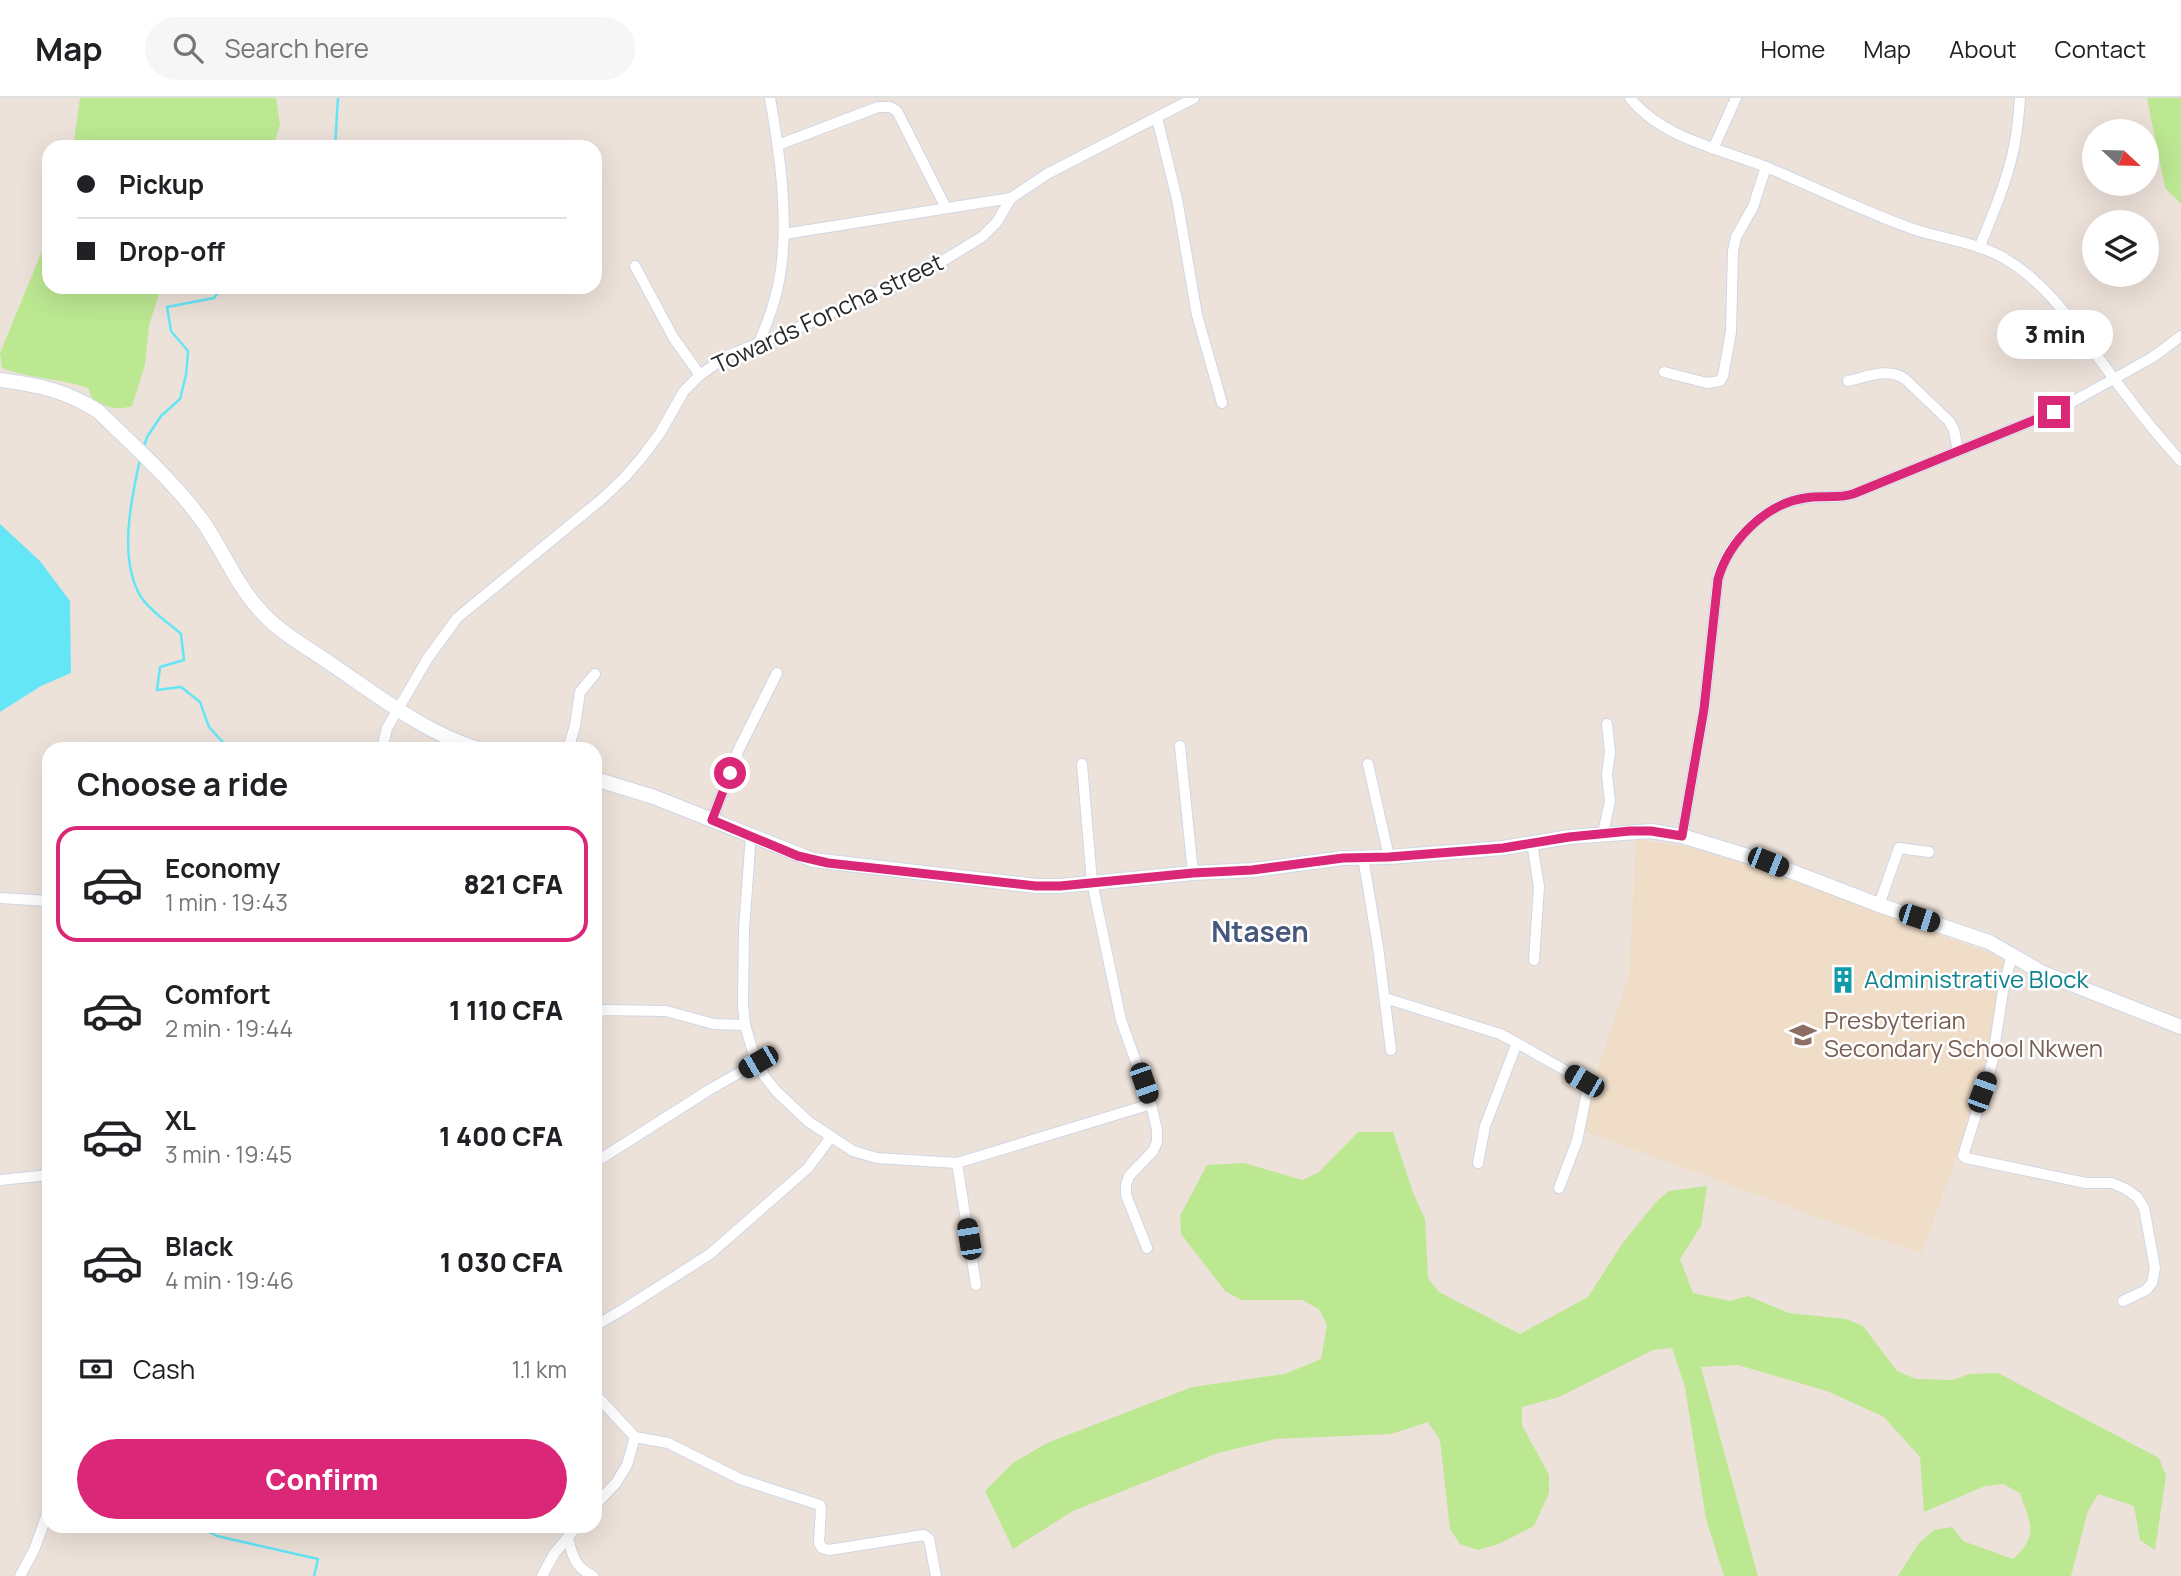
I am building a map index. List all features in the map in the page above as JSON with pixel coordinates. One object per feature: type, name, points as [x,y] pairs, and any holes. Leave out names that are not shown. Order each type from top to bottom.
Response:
[{"type":"street","points":[[759,343],[779,284],[783,234],[778,145],[770,98]]},
{"type":"street","name":"Towards Foncha street","points":[[384,742],[387,728],[428,658],[457,618],[593,507],[625,477],[660,433],[684,391],[700,375],[727,356],[931,268],[982,237],[997,222],[1011,198],[1047,174],[1194,98]]},
{"type":"street","points":[[1630,98],[1637,107],[1658,122],[1690,140],[1766,167],[1910,228],[1980,246],[2005,259],[2048,293],[2181,461]]},
{"type":"street","points":[[1713,149],[1736,98]]},
{"type":"street","points":[[1980,246],[2012,157],[2020,98]]},
{"type":"street","points":[[778,145],[878,107],[890,107],[897,111],[946,208]]},
{"type":"street","points":[[1157,118],[1177,199],[1197,315],[1222,403]]},
{"type":"street","points":[[1664,372],[1707,383],[1720,381],[1723,376],[1731,332],[1733,251],[1736,237],[1753,207],[1766,167]]},
{"type":"street","points":[[783,234],[1011,198]]},
{"type":"street","points":[[635,266],[673,337],[700,375]]},
{"type":"street","points":[[1682,836],[1704,709],[1718,579],[1721,566],[1740,538],[1768,511],[1781,504],[1810,497],[1844,497],[2054,412],[2153,357],[2181,336]]},
{"type":"street","points":[[1848,381],[1889,372],[1905,379],[1949,421],[1954,430],[1958,451]]},
{"type":"street","points":[[0,380],[58,390],[98,411],[192,507],[260,610],[292,637],[398,709],[454,742]]},
{"type":"street","points":[[712,820],[746,732],[777,673]]},
{"type":"street","points":[[570,742],[580,692],[595,674]]},
{"type":"street","points":[[1603,834],[1610,801],[1607,724]]},
{"type":"street","points":[[1180,746],[1193,873]]},
{"type":"street","points":[[1082,764],[1092,882],[1121,1020],[1151,1104],[1157,1130],[1157,1142],[1153,1151],[1129,1176],[1126,1185],[1126,1195],[1147,1248]]},
{"type":"street","points":[[1368,764],[1389,857]]},
{"type":"street","points":[[602,781],[654,797],[798,856],[828,863],[1036,886],[1252,870],[1343,858],[1503,848],[1603,834],[1651,831],[1682,836],[1768,862],[1879,905],[1989,943],[2043,973],[2181,1027]]},
{"type":"street","points":[[751,835],[744,929],[745,1026],[765,1077],[809,1122],[831,1137],[864,1156],[957,1163],[1151,1104]]},
{"type":"street","points":[[1532,843],[1539,887],[1534,960]]},
{"type":"street","points":[[1879,905],[1899,848],[1929,852]]},
{"type":"street","points":[[1363,857],[1391,1050]]},
{"type":"street","points":[[0,898],[42,901]]},
{"type":"street","points":[[2012,954],[2003,992],[1993,1063],[1963,1156],[2086,1183],[2112,1183],[2137,1197],[2144,1208],[2155,1268],[2152,1283],[2146,1290],[2123,1301]]},
{"type":"street","points":[[1385,998],[1500,1034],[1584,1081],[1588,1087],[1577,1141],[1559,1188]]},
{"type":"street","points":[[602,1010],[652,1010],[679,1013],[713,1024],[745,1026]]},
{"type":"street","points":[[1478,1163],[1485,1126],[1517,1043]]},
{"type":"street","points":[[602,1158],[758,1062]]},
{"type":"street","points":[[602,1322],[710,1254],[808,1168],[831,1137]]},
{"type":"street","points":[[957,1163],[976,1285]]},
{"type":"street","points":[[0,1180],[42,1176]]},
{"type":"street","points":[[602,1402],[635,1437],[668,1443],[740,1479],[820,1505],[819,1543],[822,1548],[829,1550],[924,1535],[929,1539],[936,1576]]},
{"type":"street","points":[[602,1498],[628,1465],[635,1437]]},
{"type":"street","points":[[20,1576],[42,1528]]},
{"type":"street","points":[[542,1576],[554,1554],[571,1533]]},
{"type":"street","points":[[568,1537],[572,1559],[593,1576]]},
{"type":"shaded area","name":"Presbyterian Secondary School Nkwen","points":[[1636,840],[1685,846],[1772,872],[2005,959],[1993,1056],[1922,1253],[1874,1238],[1578,1129],[1629,975]]},
{"type":"green space","points":[[80,98],[276,98],[280,125],[275,140],[74,140]]},
{"type":"green space","points":[[2147,98],[2181,98],[2181,204],[2165,188],[2160,163],[2160,119],[2151,119]]},
{"type":"green space","points":[[42,251],[42,294],[159,294],[149,326],[145,365],[132,406],[107,406],[93,400],[88,388],[2,368],[0,353]]},
{"type":"green space","points":[[1358,1132],[1393,1132],[1425,1219],[1428,1278],[1439,1292],[1520,1334],[1588,1297],[1622,1244],[1656,1202],[1669,1191],[1707,1186],[1701,1226],[1680,1259],[1693,1293],[1730,1301],[1748,1296],[1789,1313],[1846,1319],[1863,1326],[1897,1371],[1916,1379],[1953,1380],[1969,1374],[1998,1373],[2159,1458],[2166,1476],[2155,1550],[2140,1540],[2134,1506],[2098,1494],[2088,1511],[2071,1576],[1898,1576],[1919,1543],[1934,1530],[1952,1527],[1963,1541],[2013,1559],[2027,1543],[2030,1535],[2029,1521],[2020,1493],[2003,1484],[1985,1486],[1924,1512],[1920,1457],[1884,1417],[1827,1391],[1738,1365],[1701,1367],[1758,1576],[1724,1576],[1706,1519],[1685,1387],[1672,1348],[1653,1350],[1559,1397],[1522,1407],[1522,1425],[1549,1475],[1549,1493],[1534,1526],[1499,1544],[1478,1550],[1460,1544],[1450,1529],[1440,1440],[1428,1422],[1391,1434],[1275,1439],[1218,1453],[1073,1511],[1013,1549],[985,1491],[1013,1463],[1047,1443],[1192,1387],[1285,1374],[1321,1359],[1327,1325],[1319,1309],[1302,1300],[1241,1300],[1225,1291],[1181,1234],[1180,1216],[1207,1165],[1244,1163],[1302,1180],[1318,1173]]},
{"type":"water","points":[[0,524],[40,561],[70,601],[71,673],[41,686],[0,712]]},
{"type":"waterway","points":[[335,140],[338,98]]},
{"type":"waterway","points":[[143,449],[147,437],[161,416],[180,399],[186,375],[188,351],[171,331],[167,307],[214,298],[217,294]]},
{"type":"waterway","points":[[140,459],[128,529],[130,565],[141,597],[154,612],[181,634],[184,660],[160,667],[157,690],[181,687],[200,702],[209,727],[223,742]]},
{"type":"waterway","points":[[211,1533],[318,1559],[314,1576]]},
{"type":"place","name":"Administrative Block","points":[[1843,980]]},
{"type":"place","name":"Presbyterian Secondary School Nkwen","points":[[1803,1035]]},
{"type":"district","name":"Ntasen","points":[[1260,932]]},
{"type":"route","points":[[730,773],[712,820],[798,856],[828,863],[1036,886],[1274,868],[1343,858],[1503,848],[1569,837],[1630,831],[1682,836],[1704,709],[1718,579],[1721,566],[1740,538],[1768,511],[1781,504],[1810,497],[1844,497],[1853,494],[2054,412]]}]
